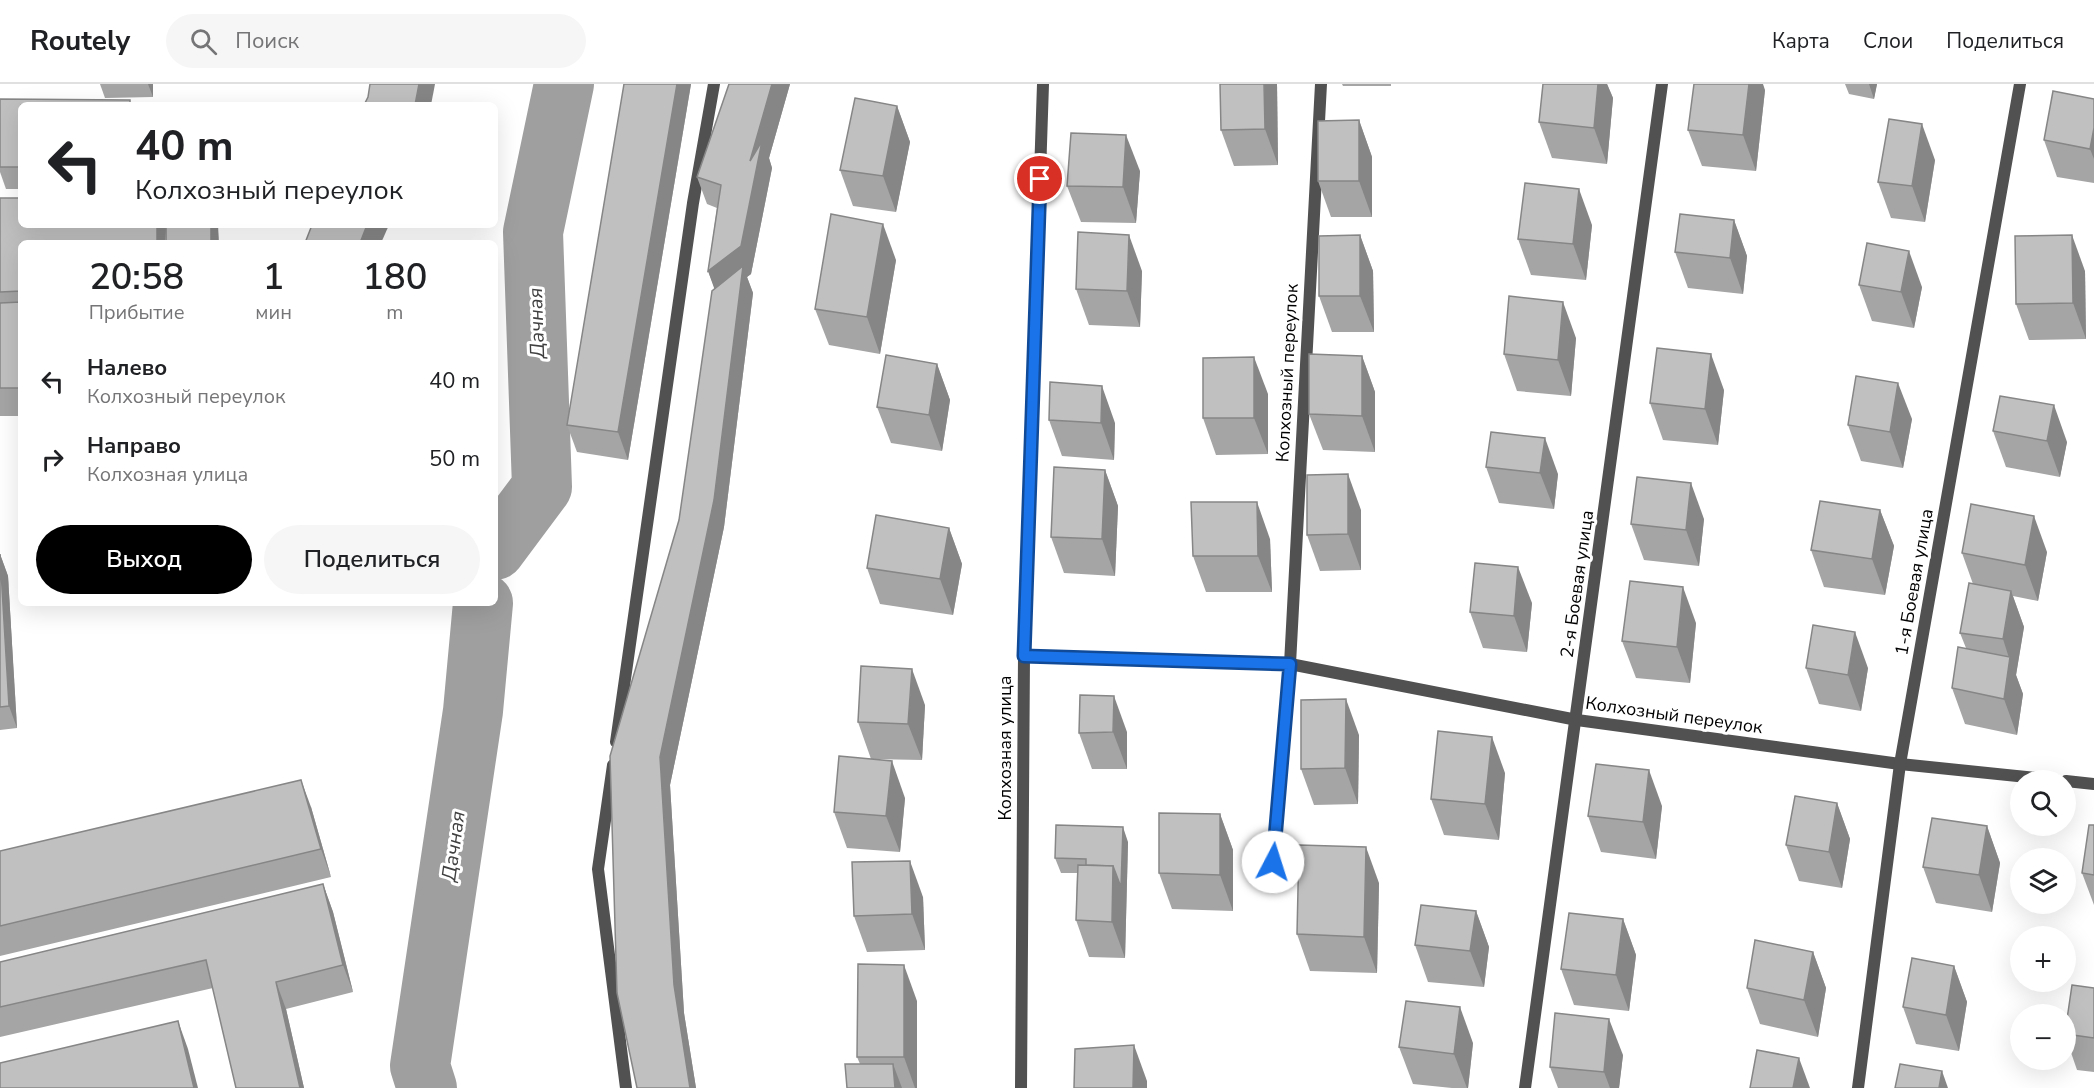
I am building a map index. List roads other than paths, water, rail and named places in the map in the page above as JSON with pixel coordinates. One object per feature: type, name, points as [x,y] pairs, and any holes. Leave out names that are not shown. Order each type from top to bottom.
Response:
[{"type":"street","points":[[626,1088],[598,869],[693,203],[714,84]]},
{"type":"street","name":"Колхозная улица","points":[[1021,1088],[1024,656],[1043,84]]},
{"type":"street","name":"Колхозный переулок","points":[[1273,862],[1290,664],[1321,84]]},
{"type":"street","name":"2-я Боевая улица","points":[[1526,1088],[1662,84]]},
{"type":"street","name":"1-я Боевая улица","points":[[1858,1088],[1900,764],[2020,84]]},
{"type":"street","name":"Колхозный переулок","points":[[1024,656],[1290,664],[1577,720],[1900,764],[2010,775]]},
{"type":"street","points":[[2076,782],[2094,784]]},
{"type":"waterway","name":"Дачная","points":[[498,546],[542,487],[533,232],[564,84]]},
{"type":"waterway","name":"Дачная","points":[[427,1088],[420,1066],[473,711],[483,606]]}]
